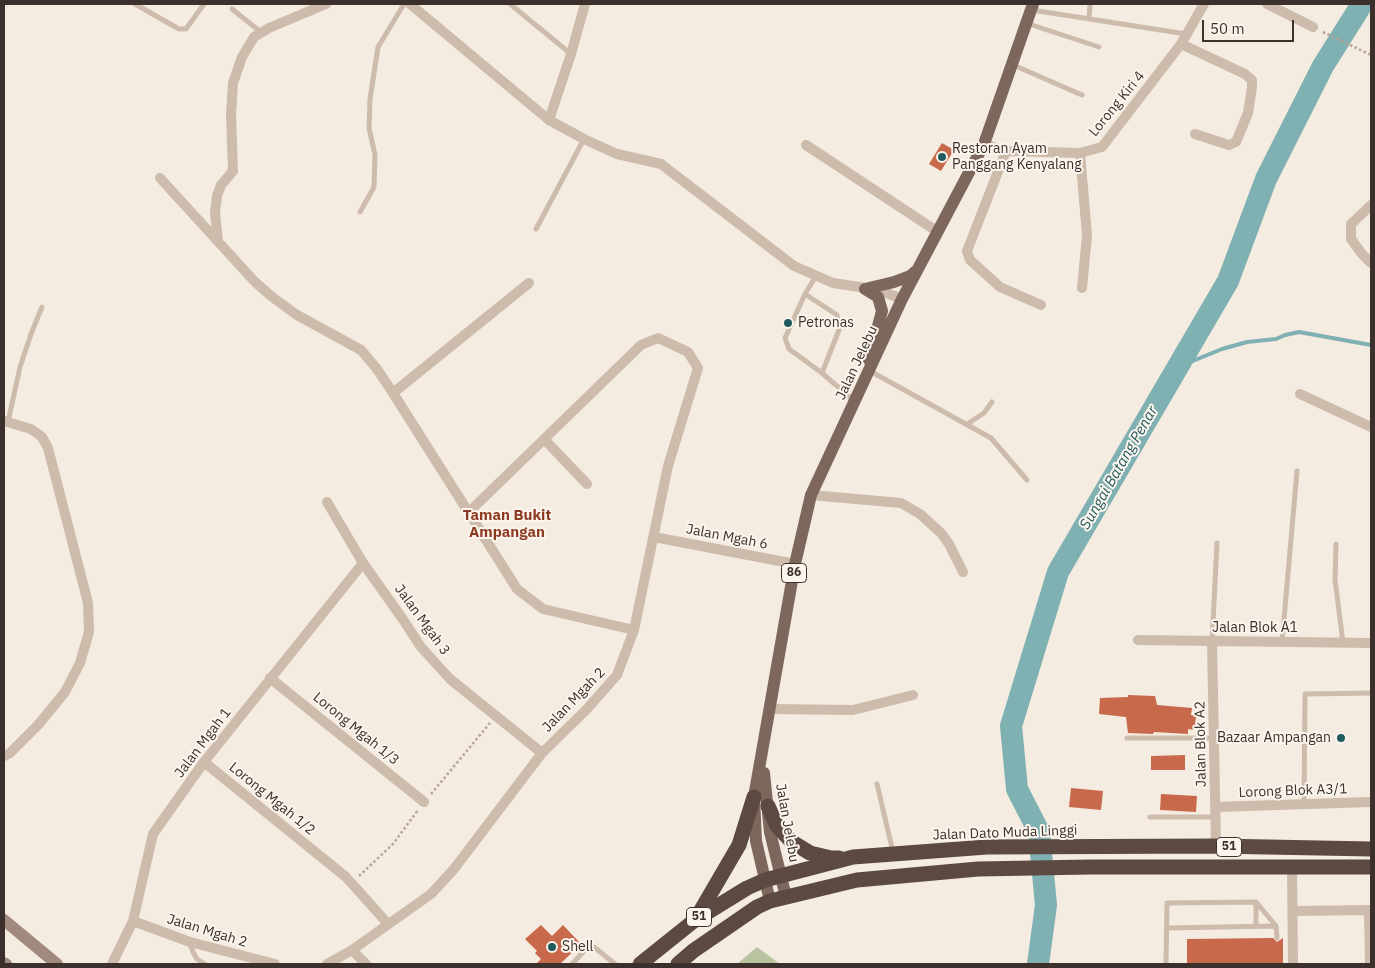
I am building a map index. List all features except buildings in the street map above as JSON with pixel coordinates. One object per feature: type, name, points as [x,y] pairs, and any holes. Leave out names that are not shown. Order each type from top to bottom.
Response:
[{"type":"highway","points":[[695,920],[739,845],[754,797]]},
{"type":"highway","points":[[768,806],[777,826],[792,842],[810,853],[831,858],[853,857]]},
{"type":"highway","name":"Jalan Dato Muda Linggi","points":[[640,964],[695,920],[747,888],[780,875],[853,857],[988,847],[1216,846],[1371,849]]},
{"type":"highway","name":"51","points":[[678,964],[693,951],[770,900],[857,880],[978,869],[1371,867]]},
{"type":"main road","name":"Jalan Jelebu","points":[[770,900],[756,841],[754,797],[795,564],[811,495],[862,389],[902,299],[984,144],[1032,7]]},
{"type":"main road","points":[[865,289],[910,276],[919,268]]},
{"type":"main road","points":[[862,389],[882,311],[878,297],[865,289]]},
{"type":"main road","name":"Jalan Jelebu","points":[[762,753],[770,832],[786,897]]},
{"type":"main road","points":[[4,920],[57,964]]},
{"type":"street","points":[[218,241],[215,212],[217,196],[221,185],[233,171],[231,115],[233,83],[242,57],[254,37],[326,4]]},
{"type":"street","points":[[410,4],[549,120],[584,140],[617,154],[661,164],[794,266],[833,283],[879,290],[902,299]]},
{"type":"street","points":[[549,120],[585,4]]},
{"type":"street","name":"Lorong Kiri 4","points":[[984,144],[1006,151],[1080,153],[1102,147],[1181,44],[1204,4]]},
{"type":"street","points":[[1267,4],[1312,27]]},
{"type":"street","points":[[1181,44],[1245,74],[1252,80],[1248,113],[1233,145],[1195,134]]},
{"type":"street","points":[[806,145],[938,232]]},
{"type":"street","points":[[1006,151],[967,252],[970,260],[1000,287],[1041,305]]},
{"type":"street","points":[[1080,153],[1087,235],[1082,288]]},
{"type":"street","points":[[160,178],[271,296],[297,315],[361,350],[393,393],[517,589],[543,609],[634,630]]},
{"type":"street","points":[[1371,205],[1351,224],[1351,239],[1371,263]]},
{"type":"street","points":[[393,393],[529,283]]},
{"type":"street","name":"Jalan Mgah 2","points":[[327,964],[352,950],[430,894],[454,869],[542,753],[586,710],[617,675],[634,630],[668,466],[698,368],[688,352],[658,338],[641,344],[544,439]]},
{"type":"street","points":[[1300,394],[1371,427]]},
{"type":"street","points":[[4,756],[10,753],[38,725],[64,692],[80,663],[88,632],[88,603],[48,448],[42,437],[31,429],[6,421]]},
{"type":"street","points":[[469,512],[544,439],[587,484]]},
{"type":"street","points":[[811,495],[901,503],[930,522],[941,533],[949,544],[963,572]]},
{"type":"street","name":"Jalan Mgah 3","points":[[327,502],[363,563],[421,647],[450,679],[542,753]]},
{"type":"street","name":"Jalan Mgah 6","points":[[654,537],[795,564]]},
{"type":"street","name":"Jalan Mgah 1","points":[[112,964],[133,921],[153,834],[204,762],[363,563]]},
{"type":"street","name":"Jalan Blok A1","points":[[1138,640],[1371,643]]},
{"type":"street","name":"Jalan Blok A2","points":[[1212,642],[1216,846]]},
{"type":"street","name":"Lorong Mgah 1/3","points":[[270,678],[424,802]]},
{"type":"street","points":[[769,709],[853,710],[913,695]]},
{"type":"street","name":"Lorong Mgah 1/2","points":[[204,762],[352,882],[388,924]]},
{"type":"street","name":"Lorong Blok A3/1","points":[[1216,812],[1304,804],[1371,802]]},
{"type":"street","points":[[1292,867],[1293,964]]},
{"type":"street","points":[[1292,911],[1370,910],[1370,964]]},
{"type":"street","name":"Jalan Mgah 2","points":[[133,921],[190,942],[275,964]]},
{"type":"street","points":[[352,950],[366,964]]},
{"type":"lane","points":[[136,4],[179,29],[186,29],[204,4]]},
{"type":"lane","points":[[360,212],[374,187],[375,155],[369,128],[370,99],[378,47],[404,4]]},
{"type":"lane","points":[[510,4],[571,54]]},
{"type":"lane","points":[[1089,20],[1090,4]]},
{"type":"lane","points":[[1032,7],[1089,20],[1186,34]]},
{"type":"lane","points":[[232,9],[262,33]]},
{"type":"lane","points":[[1025,23],[1099,47]]},
{"type":"lane","points":[[1011,64],[1082,94]]},
{"type":"lane","points":[[536,230],[584,140]]},
{"type":"lane","points":[[816,276],[805,294],[786,338],[789,348],[822,373],[855,402]]},
{"type":"lane","points":[[805,294],[837,315],[839,330],[822,373]]},
{"type":"lane","points":[[6,421],[30,334],[42,307]]},
{"type":"lane","points":[[870,371],[991,438],[1028,480]]},
{"type":"lane","points":[[967,424],[984,413],[992,402]]},
{"type":"lane","points":[[1282,642],[1297,471]]},
{"type":"lane","points":[[1212,642],[1217,543]]},
{"type":"lane","points":[[1336,544],[1335,580],[1343,642]]},
{"type":"lane","points":[[1304,804],[1305,694],[1371,693]]},
{"type":"lane","points":[[1127,738],[1214,738]]},
{"type":"lane","points":[[877,784],[894,854]]},
{"type":"lane","points":[[1150,817],[1216,812]]},
{"type":"lane","points":[[1256,902],[1276,926],[1277,938]]},
{"type":"lane","points":[[1256,902],[1256,926]]},
{"type":"lane","points":[[1166,964],[1167,903],[1256,902]]},
{"type":"lane","points":[[1167,928],[1276,926]]},
{"type":"lane","points":[[190,942],[192,952],[197,959],[205,964]]},
{"type":"lane","points":[[572,964],[590,947],[594,947],[615,964]]},
{"type":"path","points":[[1312,27],[1371,55]]},
{"type":"green space","points":[[757,947],[780,964],[737,964]]},
{"type":"waterway","name":"Sungai Batang Penar","points":[[1038,964],[1046,905],[1039,832],[1017,789],[1011,726],[1058,572],[1228,281],[1266,179],[1323,66],[1362,4]]},
{"type":"waterway","points":[[1178,367],[1222,349],[1247,342],[1276,339],[1299,332],[1371,345]]},
{"type":"place","name":"Restoran Ayam Panggang Kenyalang","points":[[942,157]]},
{"type":"place","name":"Petronas","points":[[788,323]]},
{"type":"place","name":"Bazaar Ampangan","points":[[1341,738]]},
{"type":"place","name":"Shell","points":[[552,947]]},
{"type":"district","name":"Taman Bukit Ampangan","points":[[507,524]]}]
